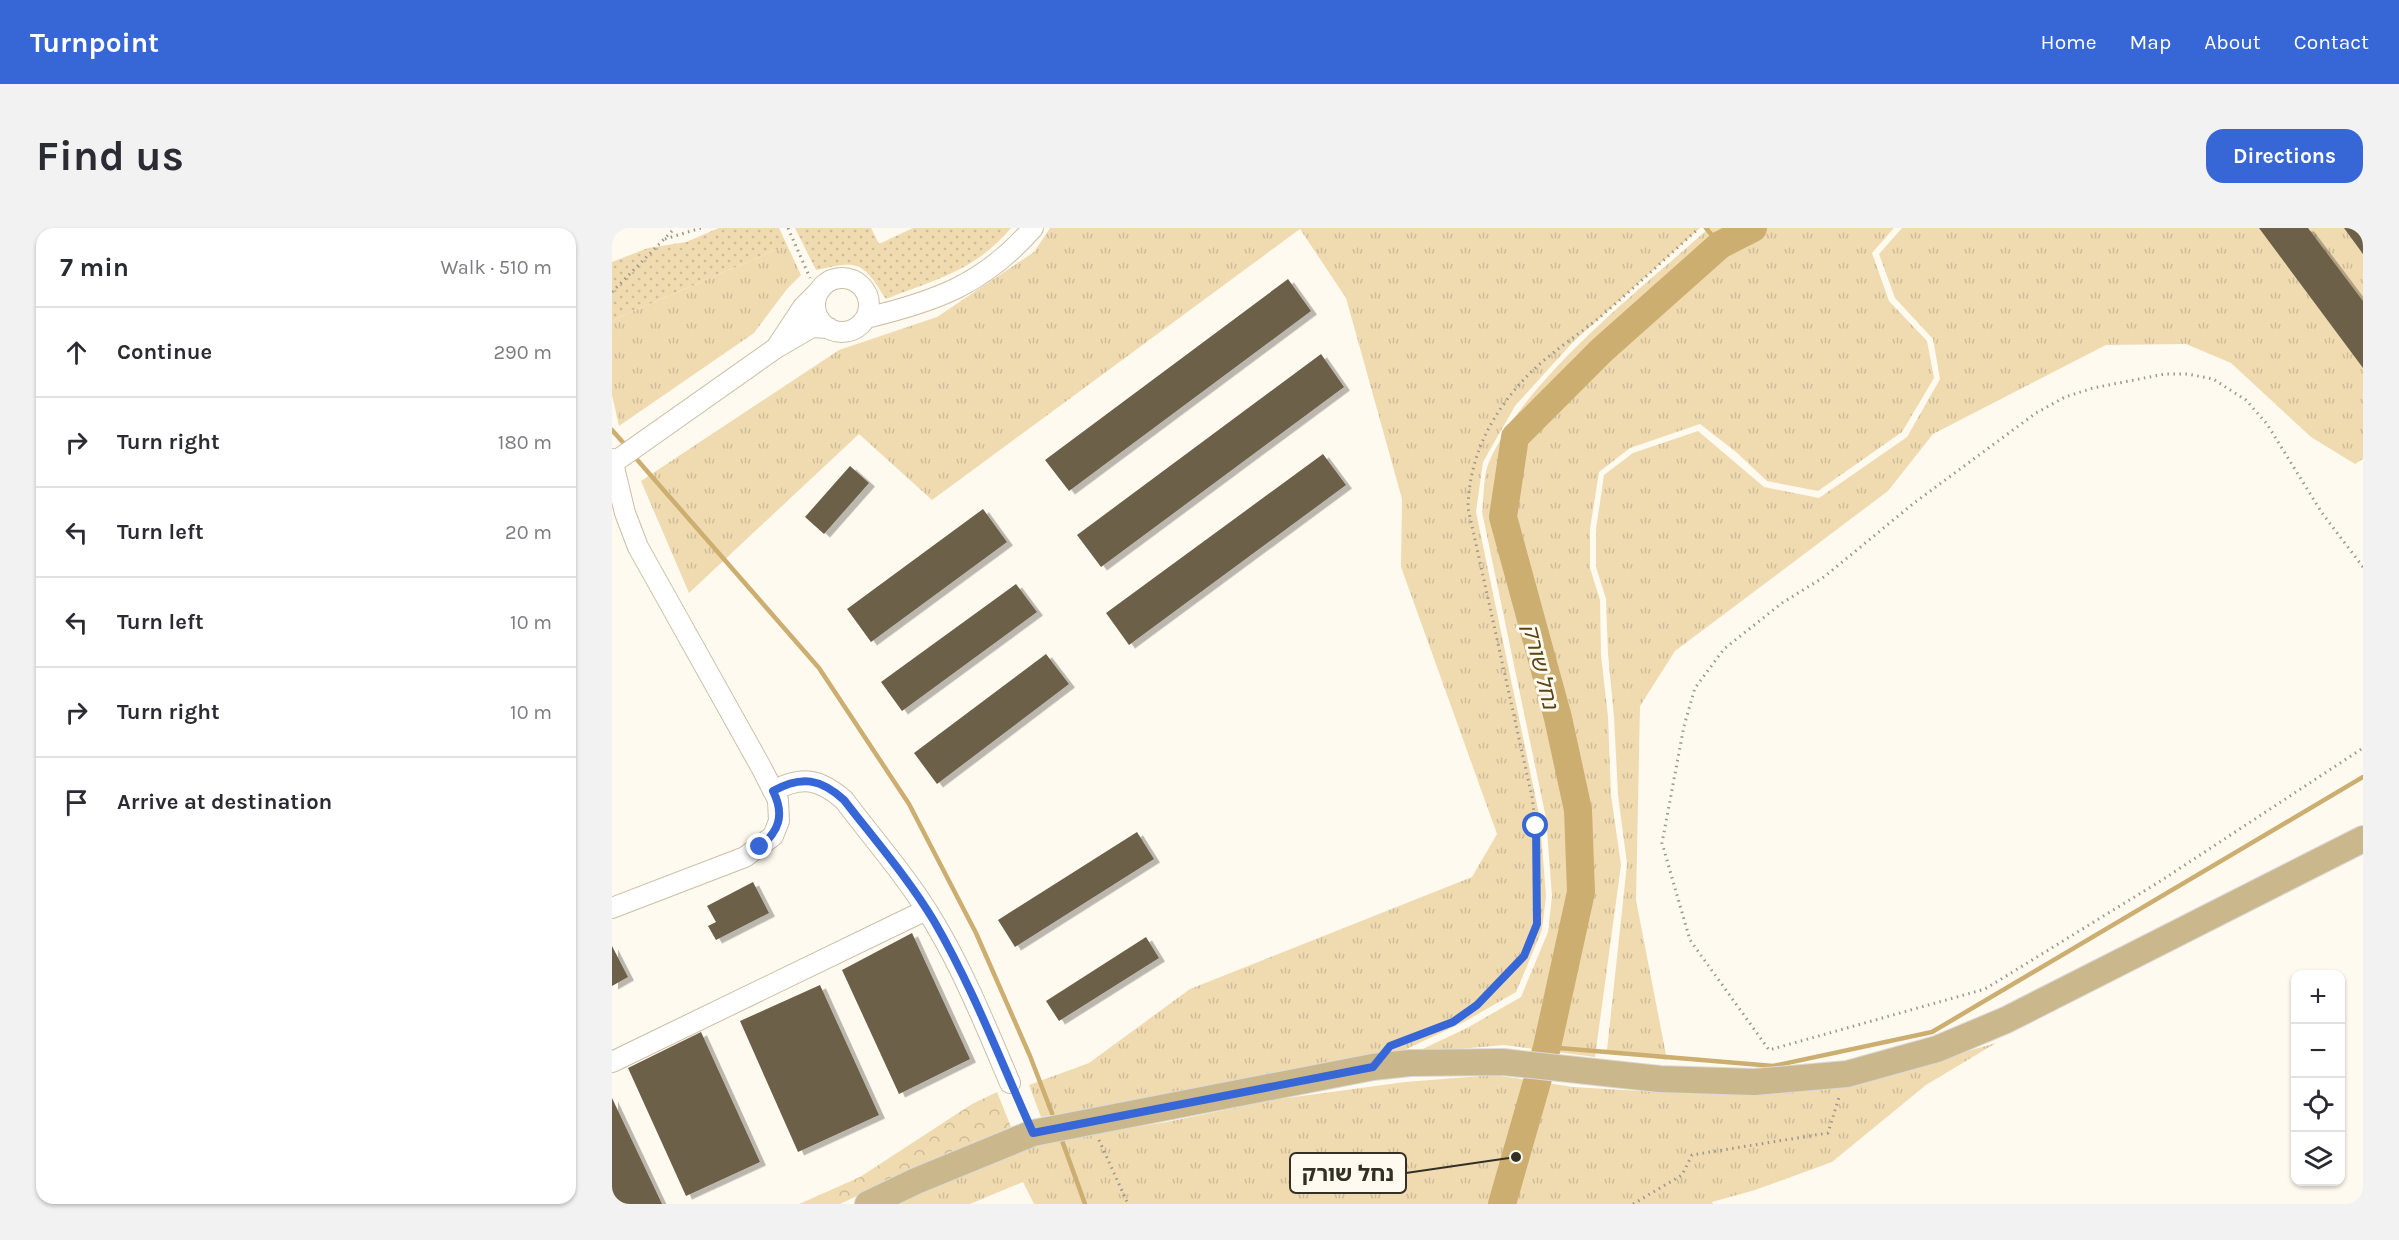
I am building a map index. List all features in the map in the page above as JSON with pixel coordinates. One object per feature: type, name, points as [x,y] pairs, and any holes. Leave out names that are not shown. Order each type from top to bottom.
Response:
[{"type":"main road","points":[[868,1204],[916,1181],[1033,1133],[1373,1067],[1410,1063],[1503,1062],[1660,1079],[1754,1082],[1847,1074],[1937,1049],[2006,1020],[2363,839]]},
{"type":"street","points":[[612,908],[745,857],[773,836],[779,821],[778,800],[638,547],[625,513],[612,461],[776,348],[812,327],[843,332],[852,330],[866,318],[924,303],[956,290],[997,263],[1033,228]]},
{"type":"street","points":[[776,348],[803,307],[821,288],[834,280],[846,279],[863,287],[869,304],[866,318]]},
{"type":"street","points":[[821,288],[816,300],[816,310],[819,319],[829,328]]},
{"type":"street","points":[[773,791],[785,784],[818,782],[830,787],[844,800],[927,910],[956,963],[1010,1083]]},
{"type":"street","points":[[612,1062],[927,910]]},
{"type":"path","points":[[612,292],[675,228]]},
{"type":"path","points":[[664,240],[701,228]]},
{"type":"path","points":[[788,228],[821,288]]},
{"type":"path","points":[[1373,1067],[1390,1046],[1453,1022],[1477,1005],[1524,956],[1537,924],[1536,826],[1532,797],[1468,508],[1468,485],[1474,458],[1501,407],[1533,371],[1600,317],[1699,228]]},
{"type":"path","points":[[2363,567],[2322,513],[2267,424],[2246,400],[2213,379],[2188,374],[2165,374],[2093,388],[2065,397],[2036,412],[1914,503],[1824,577],[1782,603],[1724,649],[1695,688],[1684,726],[1662,843],[1690,940],[1769,1050],[1985,989],[2163,880],[2363,748]]},
{"type":"path","points":[[1633,1204],[1682,1176],[1692,1155],[1828,1133],[1847,1074]]},
{"type":"path","points":[[1010,1083],[1033,1133]]},
{"type":"path","points":[[1088,1122],[1109,1159],[1128,1204]]},
{"type":"green space","points":[[719,228],[779,228],[787,245],[612,322],[612,262],[648,248],[686,242]]},
{"type":"green space","points":[[795,228],[871,228],[879,244],[913,228],[1011,228],[997,243],[969,264],[886,299],[871,277],[858,266],[842,265],[816,270]]},
{"type":"green space","points":[[1050,228],[1700,228],[1573,342],[1515,406],[1483,462],[1476,512],[1540,819],[1546,896],[1542,930],[1516,992],[1464,1022],[1400,1052],[1041,1117],[1029,1085],[1089,1063],[1190,989],[1472,877],[1497,834],[1401,567],[1402,499],[1346,298],[1300,229],[932,500],[859,434],[689,593],[641,481],[839,350],[937,317],[1034,252]]},
{"type":"green space","points":[[1709,228],[1894,228],[1872,253],[1889,301],[1927,341],[1934,378],[1902,432],[1818,491],[1767,481],[1736,452],[1700,424],[1630,448],[1599,472],[1590,529],[1590,568],[1600,600],[1601,655],[1608,717],[1611,795],[1621,865],[1595,1057],[1504,1045],[1414,1053],[1467,1028],[1521,997],[1548,932],[1552,896],[1546,818],[1482,512],[1489,462],[1506,430],[1557,367],[1587,336]]},
{"type":"green space","points":[[1902,228],[2363,228],[2363,459],[2355,464],[2311,437],[2231,363],[2186,344],[2106,345],[1933,434],[1888,491],[1675,651],[1640,706],[1636,900],[1667,1060],[1607,1050],[1627,864],[1618,795],[1606,599],[1596,567],[1596,529],[1604,475],[1633,453],[1698,431],[1764,487],[1819,498],[1907,437],[1940,379],[1933,339],[1895,298],[1879,254]]},
{"type":"green space","points":[[787,245],[801,275],[787,289],[754,333],[619,426],[612,395],[612,322]]},
{"type":"green space","points":[[1996,1043],[1926,1085],[1832,1162],[1755,1190],[1712,1202],[1713,1204],[1034,1204],[1023,1182],[970,1204],[880,1204],[1037,1142],[1167,1122],[1272,1100],[1405,1082],[1494,1075],[1573,1087],[1692,1094],[1802,1089],[1878,1077]]},
{"type":"green space","points":[[997,1092],[1011,1127],[932,1160],[840,1204],[799,1204],[860,1177],[972,1104]]},
{"type":"building","points":[[2259,228],[2308,228],[2363,301],[2363,368]]},
{"type":"building","points":[[2344,228],[2363,228],[2363,254]]},
{"type":"building","points":[[1288,279],[1311,311],[1069,491],[1045,460]]},
{"type":"building","points":[[1321,354],[1344,387],[1101,567],[1077,535]]},
{"type":"building","points":[[1323,454],[1346,485],[1129,645],[1106,613]]},
{"type":"building","points":[[850,466],[869,483],[824,534],[805,517]]},
{"type":"building","points":[[983,509],[1007,542],[871,642],[847,609]]},
{"type":"building","points":[[1016,584],[1037,612],[902,711],[881,682]]},
{"type":"building","points":[[1046,654],[1069,684],[937,784],[914,753]]},
{"type":"building","points":[[1137,832],[1154,859],[1015,947],[998,920]]},
{"type":"building","points":[[753,882],[769,913],[716,940],[708,926],[716,922],[707,906]]},
{"type":"building","points":[[912,933],[970,1059],[899,1094],[842,970]]},
{"type":"building","points":[[1146,937],[1159,958],[1059,1021],[1046,1001]]},
{"type":"building","points":[[612,946],[628,977],[612,986]]},
{"type":"building","points":[[820,985],[879,1115],[798,1152],[740,1021]]},
{"type":"building","points":[[701,1032],[760,1162],[686,1196],[628,1068]]},
{"type":"building","points":[[612,1098],[662,1204],[612,1204]]},
{"type":"waterway","points":[[1706,228],[1720,245]]},
{"type":"waterway","name":"נחל שורק","points":[[1502,1204],[1547,1047],[1581,892],[1578,810],[1558,718],[1503,517],[1515,437],[1602,350],[1720,245],[1753,228]]},
{"type":"waterway","points":[[612,430],[628,448]]},
{"type":"waterway","points":[[633,455],[819,668],[909,804],[976,933],[1030,1056],[1055,1121]]},
{"type":"waterway","points":[[1547,1047],[1773,1066],[1932,1032],[2363,777]]},
{"type":"waterway","points":[[1060,1135],[1085,1204]]},
{"type":"place","name":"נחל שורק","points":[[1516,1157]]},
{"type":"route","points":[[760,847],[773,836],[779,821],[778,800],[773,791],[785,784],[818,782],[830,787],[844,800],[914,891],[934,922],[981,1017],[1033,1133],[1373,1067],[1390,1046],[1453,1022],[1477,1005],[1524,956],[1537,924],[1536,826]]}]
